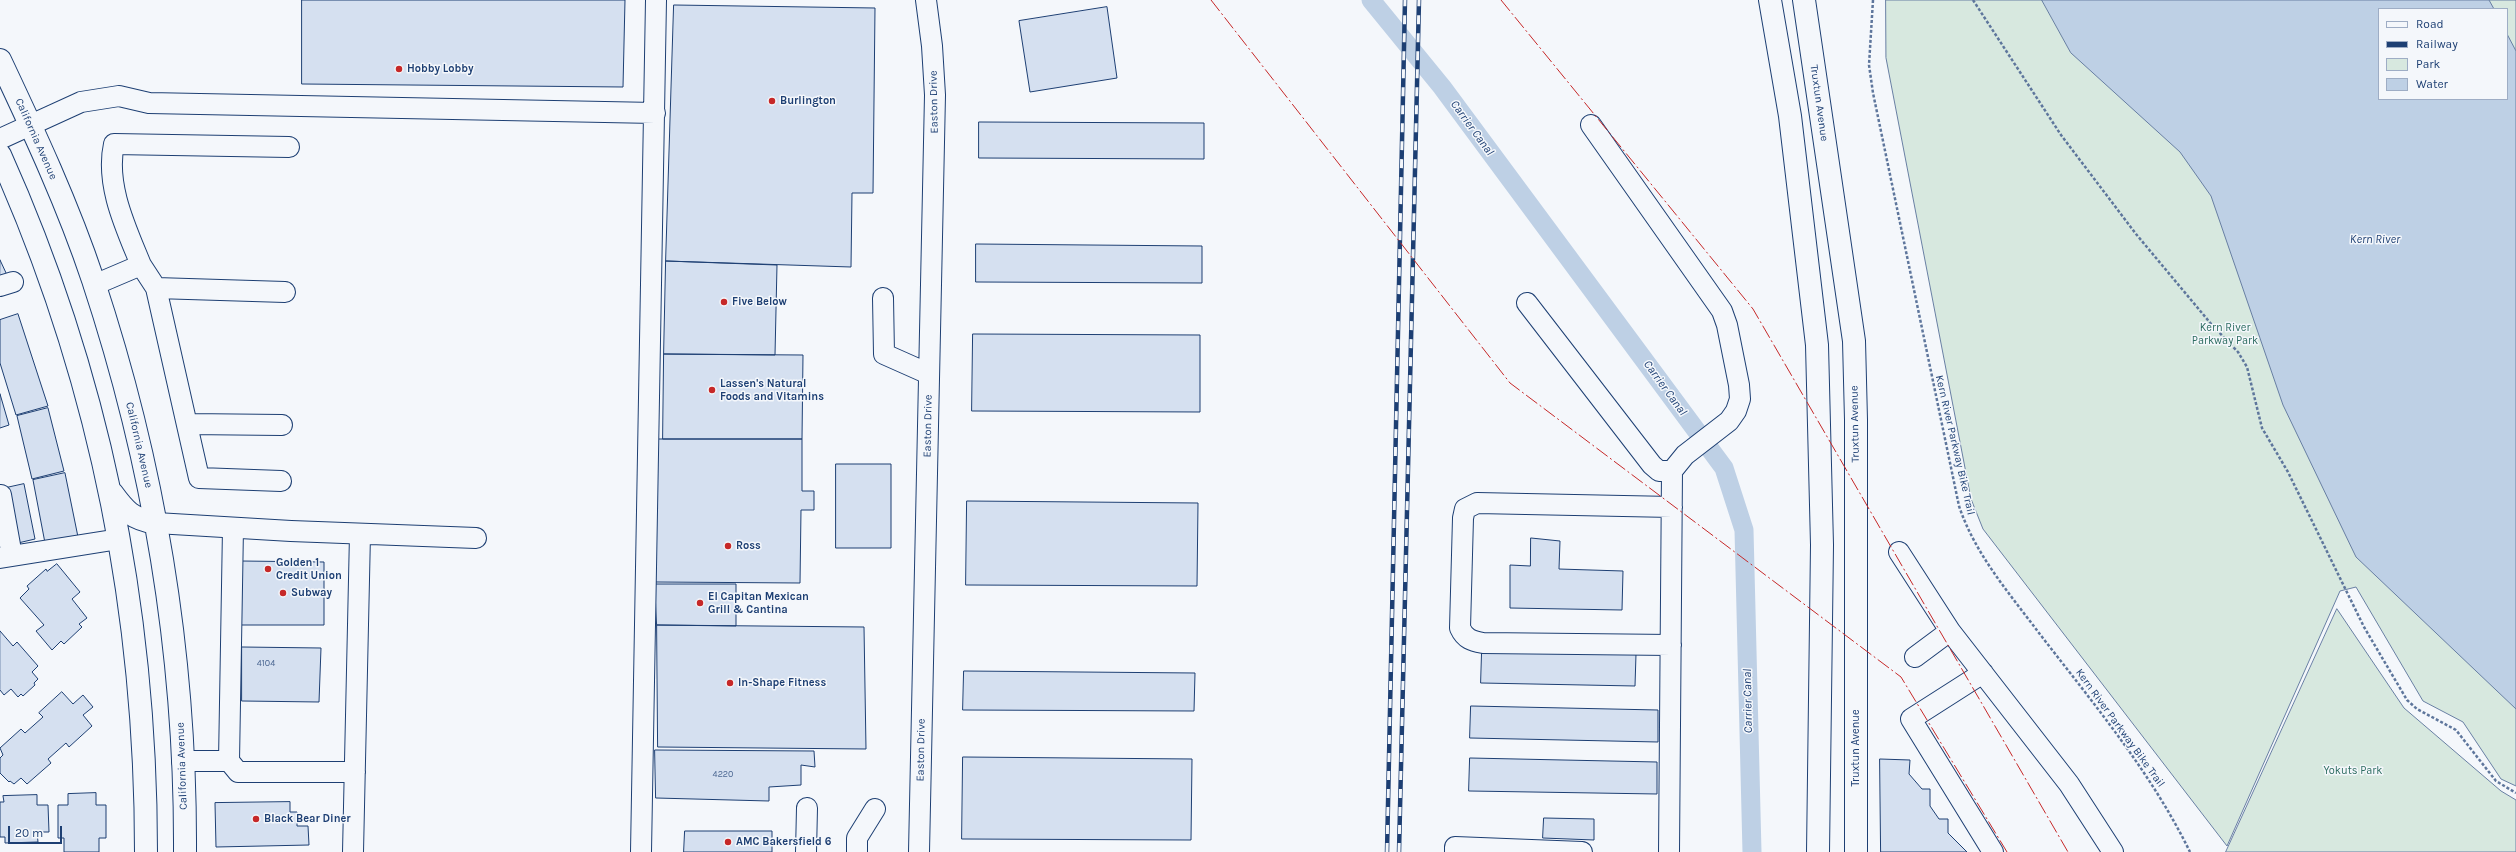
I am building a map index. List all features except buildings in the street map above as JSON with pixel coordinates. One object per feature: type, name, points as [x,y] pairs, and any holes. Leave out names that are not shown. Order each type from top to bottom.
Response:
[{"type":"main road","points":[[1770,0],[1790,116],[1817,345],[1822,545],[1818,852]]},
{"type":"main road","name":"Truxtun Avenue","points":[[1804,0],[1854,341],[1856,420],[1856,852]]},
{"type":"main road","name":"California Avenue","points":[[0,60],[58,187],[94,285],[133,416],[156,523],[175,657],[182,761],[185,852]]},
{"type":"main road","points":[[0,155],[22,204],[62,311],[92,411],[110,490],[131,610],[140,689],[146,852]]},
{"type":"main road","points":[[110,490],[125,511],[143,521],[156,523]]},
{"type":"street","points":[[642,852],[656,0]]},
{"type":"street","name":"Easton Drive","points":[[919,852],[935,96],[932,46],[926,0]]},
{"type":"street","points":[[0,139],[81,102],[119,96],[149,103],[655,113]]},
{"type":"street","points":[[1591,125],[1722,311],[1739,385],[1740,399],[1736,412],[1729,421],[1685,455],[1672,471],[1669,852]]},
{"type":"street","points":[[281,481],[199,478],[156,288],[141,265],[120,212],[111,157],[114,144],[289,147]]},
{"type":"street","points":[[94,285],[141,265]]},
{"type":"street","points":[[156,288],[285,292]]},
{"type":"street","points":[[883,298],[884,354],[929,374]]},
{"type":"street","points":[[1527,303],[1652,465],[1660,471],[1672,471]]},
{"type":"street","points":[[188,424],[282,425]]},
{"type":"street","points":[[1,495],[6,557],[119,539]]},
{"type":"street","points":[[1671,645],[1483,643],[1472,641],[1463,636],[1460,628],[1463,518],[1465,509],[1470,506],[1477,503],[1672,507]]},
{"type":"street","points":[[156,523],[360,534],[476,538]]},
{"type":"street","points":[[233,528],[229,761],[238,772],[355,772]]},
{"type":"street","points":[[353,852],[360,534]]},
{"type":"street","points":[[1899,552],[1950,630],[2069,784],[2113,852]]},
{"type":"street","points":[[1915,656],[1950,630]]},
{"type":"street","points":[[1983,674],[1911,719],[1993,852]]},
{"type":"street","points":[[182,761],[229,761]]},
{"type":"street","points":[[806,852],[807,808]]},
{"type":"street","points":[[856,852],[857,838],[875,809]]},
{"type":"street","points":[[1455,849],[1587,852]]},
{"type":"path","name":"Kern River Parkway Bike Trail","points":[[1873,0],[1869,65],[1873,93],[1957,498],[1966,528],[1990,568],[2146,776],[2174,819],[2190,852]]},
{"type":"path","points":[[1973,0],[2061,135],[2136,234],[2212,325],[2238,352],[2247,367],[2262,428],[2288,472],[2364,627],[2407,700],[2417,709],[2456,730],[2496,781],[2516,793]]},
{"type":"green space","name":"Kern River Parkway Park","points":[[1886,0],[2516,0],[2516,786],[2501,779],[2463,722],[2423,701],[2356,587],[2340,591],[2227,846],[1983,529],[1971,499],[1886,58]]},
{"type":"green space","name":"Yokuts Park","points":[[2337,609],[2404,708],[2501,791],[2516,800],[2516,852],[2226,852]]},
{"type":"water","name":"Kern River","points":[[2042,0],[2489,0],[2493,8],[2378,8],[2378,100],[2508,100],[2508,36],[2516,51],[2516,709],[2356,557],[2283,405],[2211,196],[2180,152],[2071,53]]},
{"type":"waterway","name":"Carrier Canal","points":[[1371,0],[1442,87],[1724,468],[1744,530],[1752,852]]},
{"type":"railway","points":[[1387,852],[1405,0]]},
{"type":"railway","points":[[1399,852],[1419,0]]},
{"type":"power","points":[[1211,0],[1510,383],[1901,677],[2007,852]]},
{"type":"power","points":[[1501,0],[1753,309],[2068,852]]},
{"type":"place","name":"Hobby Lobby","points":[[399,69]]},
{"type":"place","name":"Burlington","points":[[772,101]]},
{"type":"place","name":"Five Below","points":[[724,302]]},
{"type":"place","name":"Lassen's Natural Foods and Vitamins","points":[[712,390]]},
{"type":"place","name":"Ross","points":[[728,546]]},
{"type":"place","name":"Golden 1 Credit Union","points":[[268,569]]},
{"type":"place","name":"Subway","points":[[283,593]]},
{"type":"place","name":"El Capitan Mexican Grill & Cantina","points":[[700,603]]},
{"type":"place","name":"In-Shape Fitness","points":[[730,683]]},
{"type":"place","name":"Black Bear Diner","points":[[256,819]]},
{"type":"place","name":"AMC Bakersfield 6","points":[[728,842]]}]
